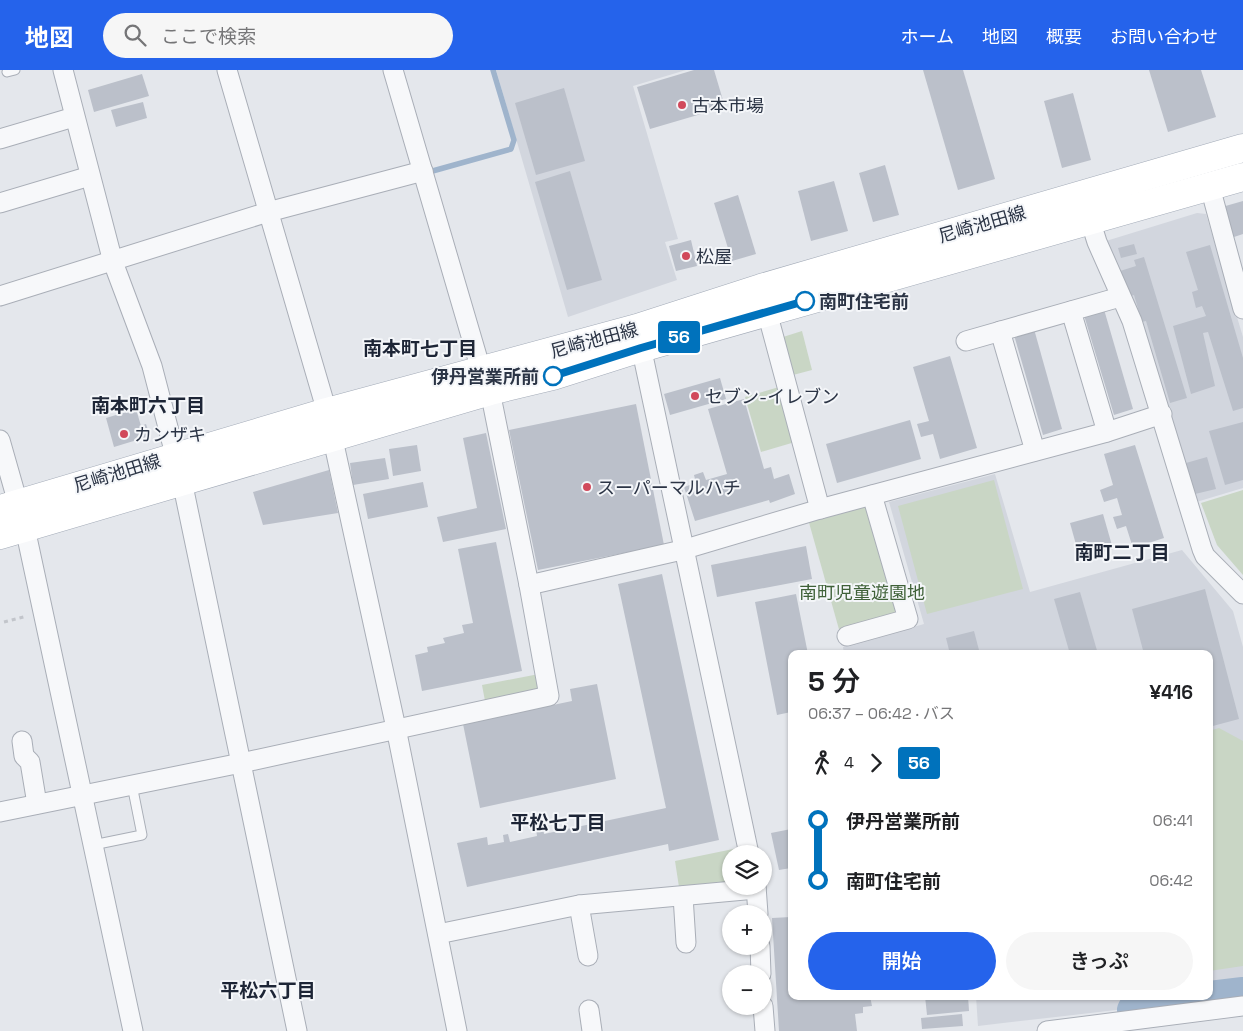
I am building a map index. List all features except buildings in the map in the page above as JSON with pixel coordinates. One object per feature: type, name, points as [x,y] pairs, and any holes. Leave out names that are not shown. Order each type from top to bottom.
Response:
[{"type":"main road","name":"尼崎池田線","points":[[11,519],[485,381],[553,376],[761,288],[1243,148]]},
{"type":"main road","name":"尼崎池田線","points":[[639,338],[767,312],[1243,177]]},
{"type":"street","points":[[63,70],[114,262],[152,366],[178,469],[297,1031]]},
{"type":"street","points":[[227,70],[330,425],[396,728],[457,1031]]},
{"type":"street","points":[[0,812],[241,763],[549,696],[529,585],[485,381],[393,70]]},
{"type":"street","points":[[0,139],[74,117]]},
{"type":"street","points":[[0,296],[114,262],[268,212],[423,171]]},
{"type":"street","points":[[0,203],[90,176]]},
{"type":"street","points":[[1210,187],[1243,309]]},
{"type":"street","points":[[1083,194],[1091,221],[1120,297],[1132,321],[1202,549],[1205,556],[1243,594]]},
{"type":"street","points":[[966,341],[1120,297]]},
{"type":"street","points":[[1071,311],[1107,432]]},
{"type":"street","points":[[767,312],[820,509]]},
{"type":"street","points":[[1000,331],[1035,451]]},
{"type":"street","points":[[639,338],[682,550],[747,845]]},
{"type":"street","points":[[529,585],[682,550],[820,509],[1107,432],[1162,414]]},
{"type":"street","points":[[0,440],[11,519],[43,612],[132,1031]]},
{"type":"street","points":[[847,636],[908,619],[872,495]]},
{"type":"street","points":[[22,741],[24,756],[30,762],[37,804]]},
{"type":"street","points":[[438,934],[579,905],[722,892]]},
{"type":"street","points":[[683,896],[686,943]]},
{"type":"street","points":[[579,905],[588,956]]},
{"type":"street","points":[[1047,1031],[1103,1028],[1243,1006],[1243,1013]]},
{"type":"street","points":[[589,1010],[592,1031]]},
{"type":"street","points":[[763,1015],[764,1031]]},
{"type":"lane","points":[[93,845],[142,834],[132,785]]},
{"type":"path","points":[[4,622],[43,612]]},
{"type":"shaded area","points":[[496,70],[686,70],[633,86],[678,239],[665,242],[677,280],[568,317]]},
{"type":"shaded area","points":[[1197,213],[1206,214],[1243,337],[1243,488],[1193,503],[1106,241]]},
{"type":"shaded area","points":[[995,474],[1030,592],[1182,550],[1233,611],[1243,647],[1243,987],[1213,991],[1213,650],[843,650],[843,647],[924,624],[889,502]]},
{"type":"shaded area","points":[[976,1000],[1140,1000],[1125,1009],[978,1026]]},
{"type":"green space","points":[[802,331],[812,370],[793,375],[783,337]]},
{"type":"green space","points":[[779,387],[795,442],[761,452],[745,397]]},
{"type":"green space","points":[[994,480],[1023,589],[927,614],[898,506]]},
{"type":"green space","points":[[1243,490],[1243,575],[1217,545],[1201,503]]},
{"type":"green space","name":"南町児童遊園地","points":[[866,503],[902,612],[840,633],[808,519]]},
{"type":"green space","points":[[539,674],[539,691],[485,701],[482,685]]},
{"type":"green space","points":[[1219,728],[1243,741],[1243,966],[1213,970],[1213,730]]},
{"type":"green space","points":[[722,851],[722,885],[679,887],[675,861]]},
{"type":"waterway","points":[[429,172],[511,149],[514,140],[493,70]]},
{"type":"waterway","points":[[1213,997],[1243,993]]},
{"type":"waterway","points":[[1133,1010],[1143,1005],[1185,1000]]},
{"type":"bus line","name":"56","points":[[553,376],[641,348],[805,301]]},
{"type":"place","name":"古本市場","points":[[682,105]]},
{"type":"place","name":"松屋","points":[[686,256]]},
{"type":"place","name":"南町住宅前","points":[[805,301]]},
{"type":"place","name":"伊丹営業所前","points":[[553,376]]},
{"type":"place","name":"セブン-イレブン","points":[[695,396]]},
{"type":"place","name":"カンザキ","points":[[124,434]]},
{"type":"place","name":"スーパーマルハチ","points":[[587,487]]},
{"type":"district","name":"南本町七丁目","points":[[420,348]]},
{"type":"district","name":"南本町六丁目","points":[[148,405]]},
{"type":"district","name":"南町二丁目","points":[[1122,552]]},
{"type":"district","name":"平松七丁目","points":[[558,822]]},
{"type":"district","name":"平松六丁目","points":[[268,990]]}]
